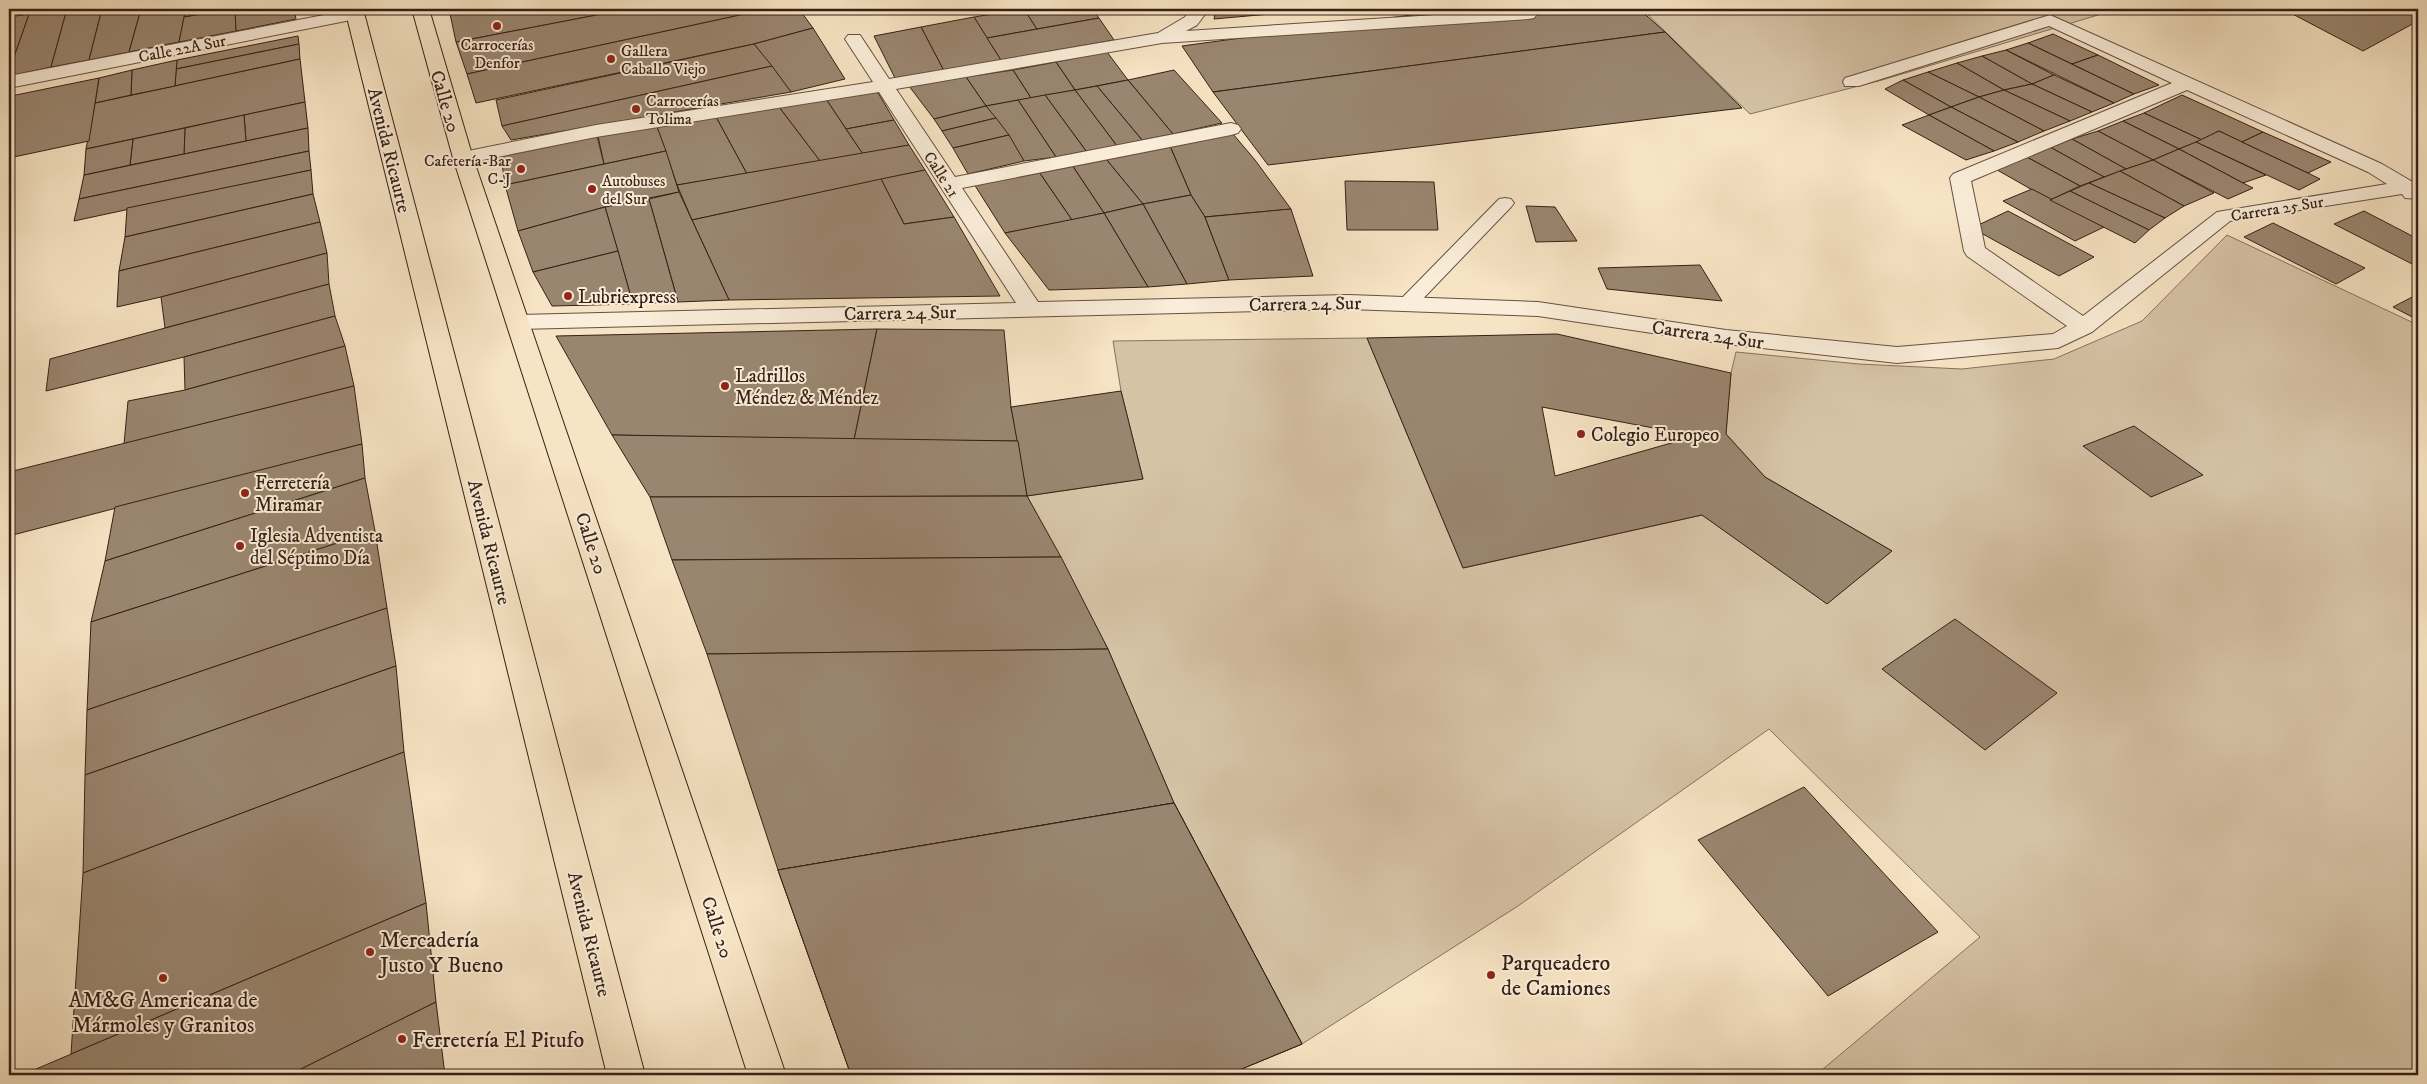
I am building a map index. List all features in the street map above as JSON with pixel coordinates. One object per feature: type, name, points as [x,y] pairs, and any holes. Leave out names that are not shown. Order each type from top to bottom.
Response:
[{"type":"main road","name":"Calle 20","points":[[420,9],[463,158],[519,322],[767,1075]]},
{"type":"main road","name":"Avenida Ricaurte","points":[[355,11],[626,1075]]},
{"type":"street","points":[[1162,38],[1191,21],[1200,9]]},
{"type":"street","name":"Calle 22A Sur","points":[[9,82],[355,11]]},
{"type":"street","points":[[463,158],[596,131],[1162,38],[1528,14]]},
{"type":"street","points":[[1852,82],[2050,20],[2375,168],[2414,192]]},
{"type":"street","name":"Calle 21","points":[[854,39],[1031,309]]},
{"type":"street","points":[[2084,327],[1975,251],[1960,178],[2187,83]]},
{"type":"street","points":[[949,184],[1231,129]]},
{"type":"street","name":"Carrera 25 Sur","points":[[2084,327],[2224,216],[2414,192]]},
{"type":"street","name":"Carrera 24 Sur","points":[[519,322],[1349,302],[1538,309],[1726,337],[1897,355],[2058,341],[2084,327]]},
{"type":"lane","points":[[1407,304],[1505,204]]},
{"type":"shaded area","points":[[1642,9],[2118,9],[1882,80],[1750,114]]},
{"type":"shaded area","points":[[2227,235],[2418,325],[2418,1075],[1816,1075],[1980,937],[1769,729],[1518,906],[1302,1044],[1174,803],[1108,649],[1027,496],[1143,479],[1121,391],[1113,341],[1367,338],[1463,568],[1702,515],[1827,603],[1892,551],[1765,477],[1726,434],[1731,373],[1736,352],[1859,364],[1962,369],[2054,359],[2142,321]]},
{"type":"building","points":[[67,9],[51,67],[9,76],[9,71],[29,14]]},
{"type":"building","points":[[67,9],[102,9],[89,60],[51,67]]},
{"type":"building","points":[[102,9],[141,9],[129,52],[89,60]]},
{"type":"building","points":[[141,9],[186,9],[179,42],[129,52]]},
{"type":"building","points":[[186,9],[231,9],[184,17]]},
{"type":"building","points":[[235,9],[236,31],[179,42],[184,17]]},
{"type":"building","points":[[235,9],[294,9],[296,19],[236,31]]},
{"type":"building","name":"Carrocerías Denfor","points":[[449,9],[628,9],[456,42]]},
{"type":"building","points":[[628,9],[768,9],[467,74],[456,42]]},
{"type":"building","name":"Gallera Caballo Viejo","points":[[768,9],[799,9],[813,28],[754,44],[476,103],[467,74]]},
{"type":"building","points":[[1024,9],[1037,29],[987,38],[974,17]]},
{"type":"building","points":[[1024,9],[1092,9],[1099,18],[1037,29]]},
{"type":"building","points":[[1216,9],[1326,9],[1214,19]]},
{"type":"building","points":[[1455,9],[1639,9],[1665,32],[1213,92],[1182,46]]},
{"type":"building","points":[[2283,9],[2418,9],[2418,21],[2363,51]]},
{"type":"building","points":[[29,14],[9,71],[9,17]]},
{"type":"building","points":[[974,17],[1001,60],[944,71],[921,27]]},
{"type":"building","points":[[1099,18],[1114,40],[1001,60],[987,38]]},
{"type":"building","points":[[921,27],[944,71],[895,78],[874,36]]},
{"type":"building","points":[[813,28],[845,79],[791,92],[754,44]]},
{"type":"building","points":[[1665,32],[1742,108],[1268,165],[1213,92]]},
{"type":"building","points":[[2053,34],[2098,55],[2072,64],[2028,43]]},
{"type":"building","points":[[298,36],[299,44],[176,69],[177,60]]},
{"type":"building","points":[[2028,43],[2134,94],[2114,103],[2006,50]]},
{"type":"building","points":[[299,44],[300,59],[175,86],[176,69]]},
{"type":"building","points":[[754,44],[772,66],[502,126],[496,100]]},
{"type":"building","points":[[2006,50],[2054,75],[2032,84],[1982,56]]},
{"type":"building","points":[[1107,52],[1128,80],[1075,90],[1056,62]]},
{"type":"building","points":[[2098,55],[2159,85],[2134,94],[2072,64]]},
{"type":"building","points":[[1982,56],[2032,84],[2004,90],[1957,63]]},
{"type":"building","points":[[300,59],[305,102],[86,149],[95,103]]},
{"type":"building","points":[[177,60],[175,86],[131,95],[132,70]]},
{"type":"building","points":[[1056,62],[1075,90],[1031,98],[1013,70]]},
{"type":"building","points":[[1957,63],[2004,90],[1979,97],[1928,72]]},
{"type":"building","name":"Carrocerías Tolima","points":[[772,66],[791,92],[511,140],[502,126]]},
{"type":"building","points":[[132,70],[131,95],[95,103],[99,78]]},
{"type":"building","points":[[1013,70],[1031,98],[986,106],[966,77]]},
{"type":"building","points":[[1174,70],[1222,123],[1173,134],[1128,80]]},
{"type":"building","points":[[1928,72],[1979,97],[1951,107],[1903,80]]},
{"type":"building","points":[[2054,75],[2114,103],[2092,112],[2032,84]]},
{"type":"building","points":[[966,77],[986,106],[934,119],[909,86]]},
{"type":"building","points":[[99,78],[89,141],[9,158],[11,96]]},
{"type":"building","points":[[1128,80],[1173,134],[1142,140],[1097,86]]},
{"type":"building","points":[[1903,80],[1951,107],[1929,115],[1885,89]]},
{"type":"building","points":[[2032,84],[2092,112],[2070,121],[2004,90]]},
{"type":"building","points":[[1097,86],[1142,140],[1117,146],[1075,90]]},
{"type":"building","points":[[1075,90],[1117,146],[1086,151],[1045,95]]},
{"type":"building","points":[[2004,90],[2070,121],[2044,131],[1979,97]]},
{"type":"building","points":[[877,91],[894,120],[846,129],[826,99]]},
{"type":"building","points":[[1045,95],[1086,151],[1056,157],[1018,100]]},
{"type":"building","points":[[2182,95],[2263,132],[2242,142],[2219,131],[2202,140],[2144,113]]},
{"type":"building","points":[[1979,97],[2044,131],[2018,142],[1951,107]]},
{"type":"building","points":[[826,99],[863,154],[820,161],[779,107]]},
{"type":"building","points":[[1018,100],[1056,157],[1024,161],[986,106]]},
{"type":"building","points":[[305,102],[308,128],[246,141],[244,115]]},
{"type":"building","points":[[986,106],[996,118],[942,131],[934,119]]},
{"type":"building","points":[[779,107],[820,161],[747,174],[716,117]]},
{"type":"building","points":[[1951,107],[2018,142],[1994,151],[1929,115]]},
{"type":"building","points":[[2144,113],[2202,140],[2179,149],[2123,121]]},
{"type":"building","points":[[244,115],[246,141],[184,154],[185,128]]},
{"type":"building","points":[[1929,115],[1994,151],[1966,160],[1902,125]]},
{"type":"building","points":[[716,117],[747,174],[677,185],[657,127]]},
{"type":"building","points":[[996,118],[1009,135],[953,148],[942,131]]},
{"type":"building","points":[[894,120],[909,145],[863,154],[846,129]]},
{"type":"building","points":[[2123,121],[2179,149],[2153,160],[2098,131]]},
{"type":"building","points":[[657,127],[666,151],[604,164],[598,136]]},
{"type":"building","points":[[185,128],[184,154],[130,165],[133,139]]},
{"type":"building","points":[[308,128],[309,151],[79,199],[84,175]]},
{"type":"building","points":[[2098,131],[2153,160],[2126,169],[2072,139]]},
{"type":"building","points":[[2219,131],[2320,179],[2299,190],[2196,142]]},
{"type":"building","points":[[2263,132],[2331,162],[2308,173],[2242,142]]},
{"type":"building","points":[[1233,134],[1291,209],[1205,217],[1191,195],[1170,146]]},
{"type":"building","points":[[1009,135],[1024,161],[968,174],[953,148]]},
{"type":"building","points":[[597,136],[604,164],[505,185],[501,156]]},
{"type":"building","points":[[133,139],[130,165],[84,175],[86,149]]},
{"type":"building","points":[[2072,139],[2126,169],[2104,177],[2050,147]]},
{"type":"building","points":[[2196,142],[2266,175],[2243,183],[2179,149]]},
{"type":"building","points":[[909,145],[925,170],[692,220],[677,185]]},
{"type":"building","points":[[1170,146],[1191,195],[1143,204],[1106,159]]},
{"type":"building","points":[[2050,147],[2104,177],[2080,186],[2025,156]]},
{"type":"building","points":[[2179,149],[2253,188],[2228,199],[2153,160]]},
{"type":"building","points":[[309,151],[311,170],[74,221],[79,199]]},
{"type":"building","name":"Autobuses del Sur","points":[[666,151],[679,192],[605,207],[518,231],[505,185]]},
{"type":"building","points":[[2025,156],[2080,186],[2050,200],[1992,167]]},
{"type":"building","points":[[1106,159],[1143,204],[1104,213],[1072,165]]},
{"type":"building","points":[[2153,160],[2214,193],[2184,206],[2120,171]]},
{"type":"building","points":[[1072,165],[1104,213],[1072,220],[1039,172]]},
{"type":"building","points":[[311,170],[313,194],[125,237],[127,208]]},
{"type":"building","points":[[925,170],[954,217],[904,224],[881,179]]},
{"type":"building","points":[[2120,171],[2184,206],[2165,218],[2089,183]]},
{"type":"building","points":[[1039,172],[1072,220],[1005,233],[974,184]]},
{"type":"building","points":[[881,179],[904,224],[954,217],[1000,296],[729,300],[692,220]]},
{"type":"building","points":[[1345,181],[1434,182],[1438,230],[1347,230]]},
{"type":"building","points":[[2089,183],[2165,218],[2149,230],[2070,191]]},
{"type":"building","points":[[2032,189],[2104,227],[2075,241],[2003,201]]},
{"type":"building","points":[[2070,191],[2149,230],[2135,243],[2050,200]]},
{"type":"building","points":[[679,192],[729,300],[678,302],[649,199]]},
{"type":"building","points":[[313,194],[320,222],[119,271],[125,237]]},
{"type":"building","points":[[1191,195],[1205,217],[1229,280],[1187,284],[1143,204]]},
{"type":"building","points":[[649,199],[678,302],[633,304],[605,207]]},
{"type":"building","points":[[1143,204],[1187,284],[1148,287],[1104,213]]},
{"type":"building","points":[[1526,206],[1555,207],[1577,241],[1536,242]]},
{"type":"building","points":[[605,207],[618,251],[533,272],[518,231]]},
{"type":"building","points":[[1291,209],[1313,276],[1229,280],[1205,217]]},
{"type":"building","points":[[2008,211],[2094,257],[2059,276],[1972,228]]},
{"type":"building","points":[[2364,211],[2418,239],[2418,267],[2334,224]]},
{"type":"building","points":[[1104,213],[1148,287],[1049,290],[1005,233]]},
{"type":"building","points":[[320,222],[327,253],[117,307],[119,271]]},
{"type":"building","points":[[2273,223],[2365,268],[2336,284],[2244,237]]},
{"type":"building","points":[[618,251],[633,304],[552,306],[533,272]]},
{"type":"building","points":[[327,253],[329,284],[165,328],[161,297]]},
{"type":"building","points":[[1700,265],[1722,301],[1607,289],[1598,268]]},
{"type":"building","points":[[329,284],[335,316],[184,357],[46,391],[50,359]]},
{"type":"building","points":[[2418,294],[2418,320],[2393,307]]},
{"type":"building","points":[[335,316],[345,346],[185,390],[184,357]]},
{"type":"building","name":"Ladrillos Méndez & Méndez","points":[[877,329],[854,440],[612,435],[556,336]]},
{"type":"building","points":[[877,329],[1004,330],[1011,407],[1018,441],[854,440]]},
{"type":"building","points":[[1557,334],[1731,373],[1726,434],[1765,477],[1892,551],[1827,604],[1702,515],[1463,568],[1367,338]],"holes":[[[1542,407],[1696,436],[1555,476]]]},
{"type":"building","points":[[345,346],[354,386],[124,444],[128,401],[185,390]]},
{"type":"building","points":[[354,386],[362,444],[9,536],[9,472]]},
{"type":"building","points":[[1121,391],[1143,479],[1027,496],[1011,407]]},
{"type":"building","points":[[2134,426],[2203,475],[2151,497],[2083,446]]},
{"type":"building","points":[[612,435],[1018,441],[1027,496],[650,497]]},
{"type":"building","name":"Ferretería Miramar","points":[[362,444],[365,478],[105,561],[115,507]]},
{"type":"building","name":"Iglesia Adventista del Séptimo Día","points":[[365,478],[375,531],[91,622],[105,561]]},
{"type":"building","points":[[1027,496],[1061,557],[672,560],[650,497]]},
{"type":"building","points":[[375,531],[387,608],[87,710],[91,622]]},
{"type":"building","points":[[1061,557],[1108,649],[707,654],[672,560]]},
{"type":"building","points":[[387,608],[396,666],[85,775],[87,710]]},
{"type":"building","points":[[1955,619],[2057,693],[1985,750],[1882,669]]},
{"type":"building","points":[[1108,649],[1174,803],[778,870],[707,654]]},
{"type":"building","points":[[396,666],[404,752],[83,873],[85,775]]},
{"type":"building","name":"AM&G Americana de Mármoles y Granitos","points":[[404,752],[426,903],[71,1054],[83,873]]},
{"type":"building","points":[[1804,787],[1938,932],[1828,996],[1698,840]]},
{"type":"building","points":[[1174,803],[1302,1044],[1227,1075],[851,1075],[778,870]]},
{"type":"building","points":[[1174,803],[1302,1044],[1227,1075],[851,1075],[778,870]]},
{"type":"building","points":[[1174,803],[1302,1044],[1227,1075],[851,1075],[778,870]]},
{"type":"building","name":"Mercadería Justo Y Bueno","points":[[426,903],[436,1002],[289,1075],[22,1075]]},
{"type":"building","name":"Ferretería El Pitufo","points":[[436,1002],[445,1075],[289,1075]]},
{"type":"place","name":"Carrocerías Denfor","points":[[497,26]]},
{"type":"place","name":"Gallera Caballo Viejo","points":[[611,59]]},
{"type":"place","name":"Carrocerías Tolima","points":[[636,109]]},
{"type":"place","name":"Cafetería-Bar C-J","points":[[521,169]]},
{"type":"place","name":"Autobuses del Sur","points":[[592,189]]},
{"type":"place","name":"Lubriexpress","points":[[568,296]]},
{"type":"place","name":"Ladrillos Méndez & Méndez","points":[[725,386]]},
{"type":"place","name":"Colegio Europeo","points":[[1581,434]]},
{"type":"place","name":"Ferretería Miramar","points":[[245,493]]},
{"type":"place","name":"Iglesia Adventista del Séptimo Día","points":[[240,546]]},
{"type":"place","name":"Mercadería Justo Y Bueno","points":[[370,952]]},
{"type":"place","name":"Parqueadero de Camiones","points":[[1491,975]]},
{"type":"place","name":"AM&G Americana de Mármoles y Granitos","points":[[163,978]]},
{"type":"place","name":"Ferretería El Pitufo","points":[[402,1039]]}]
